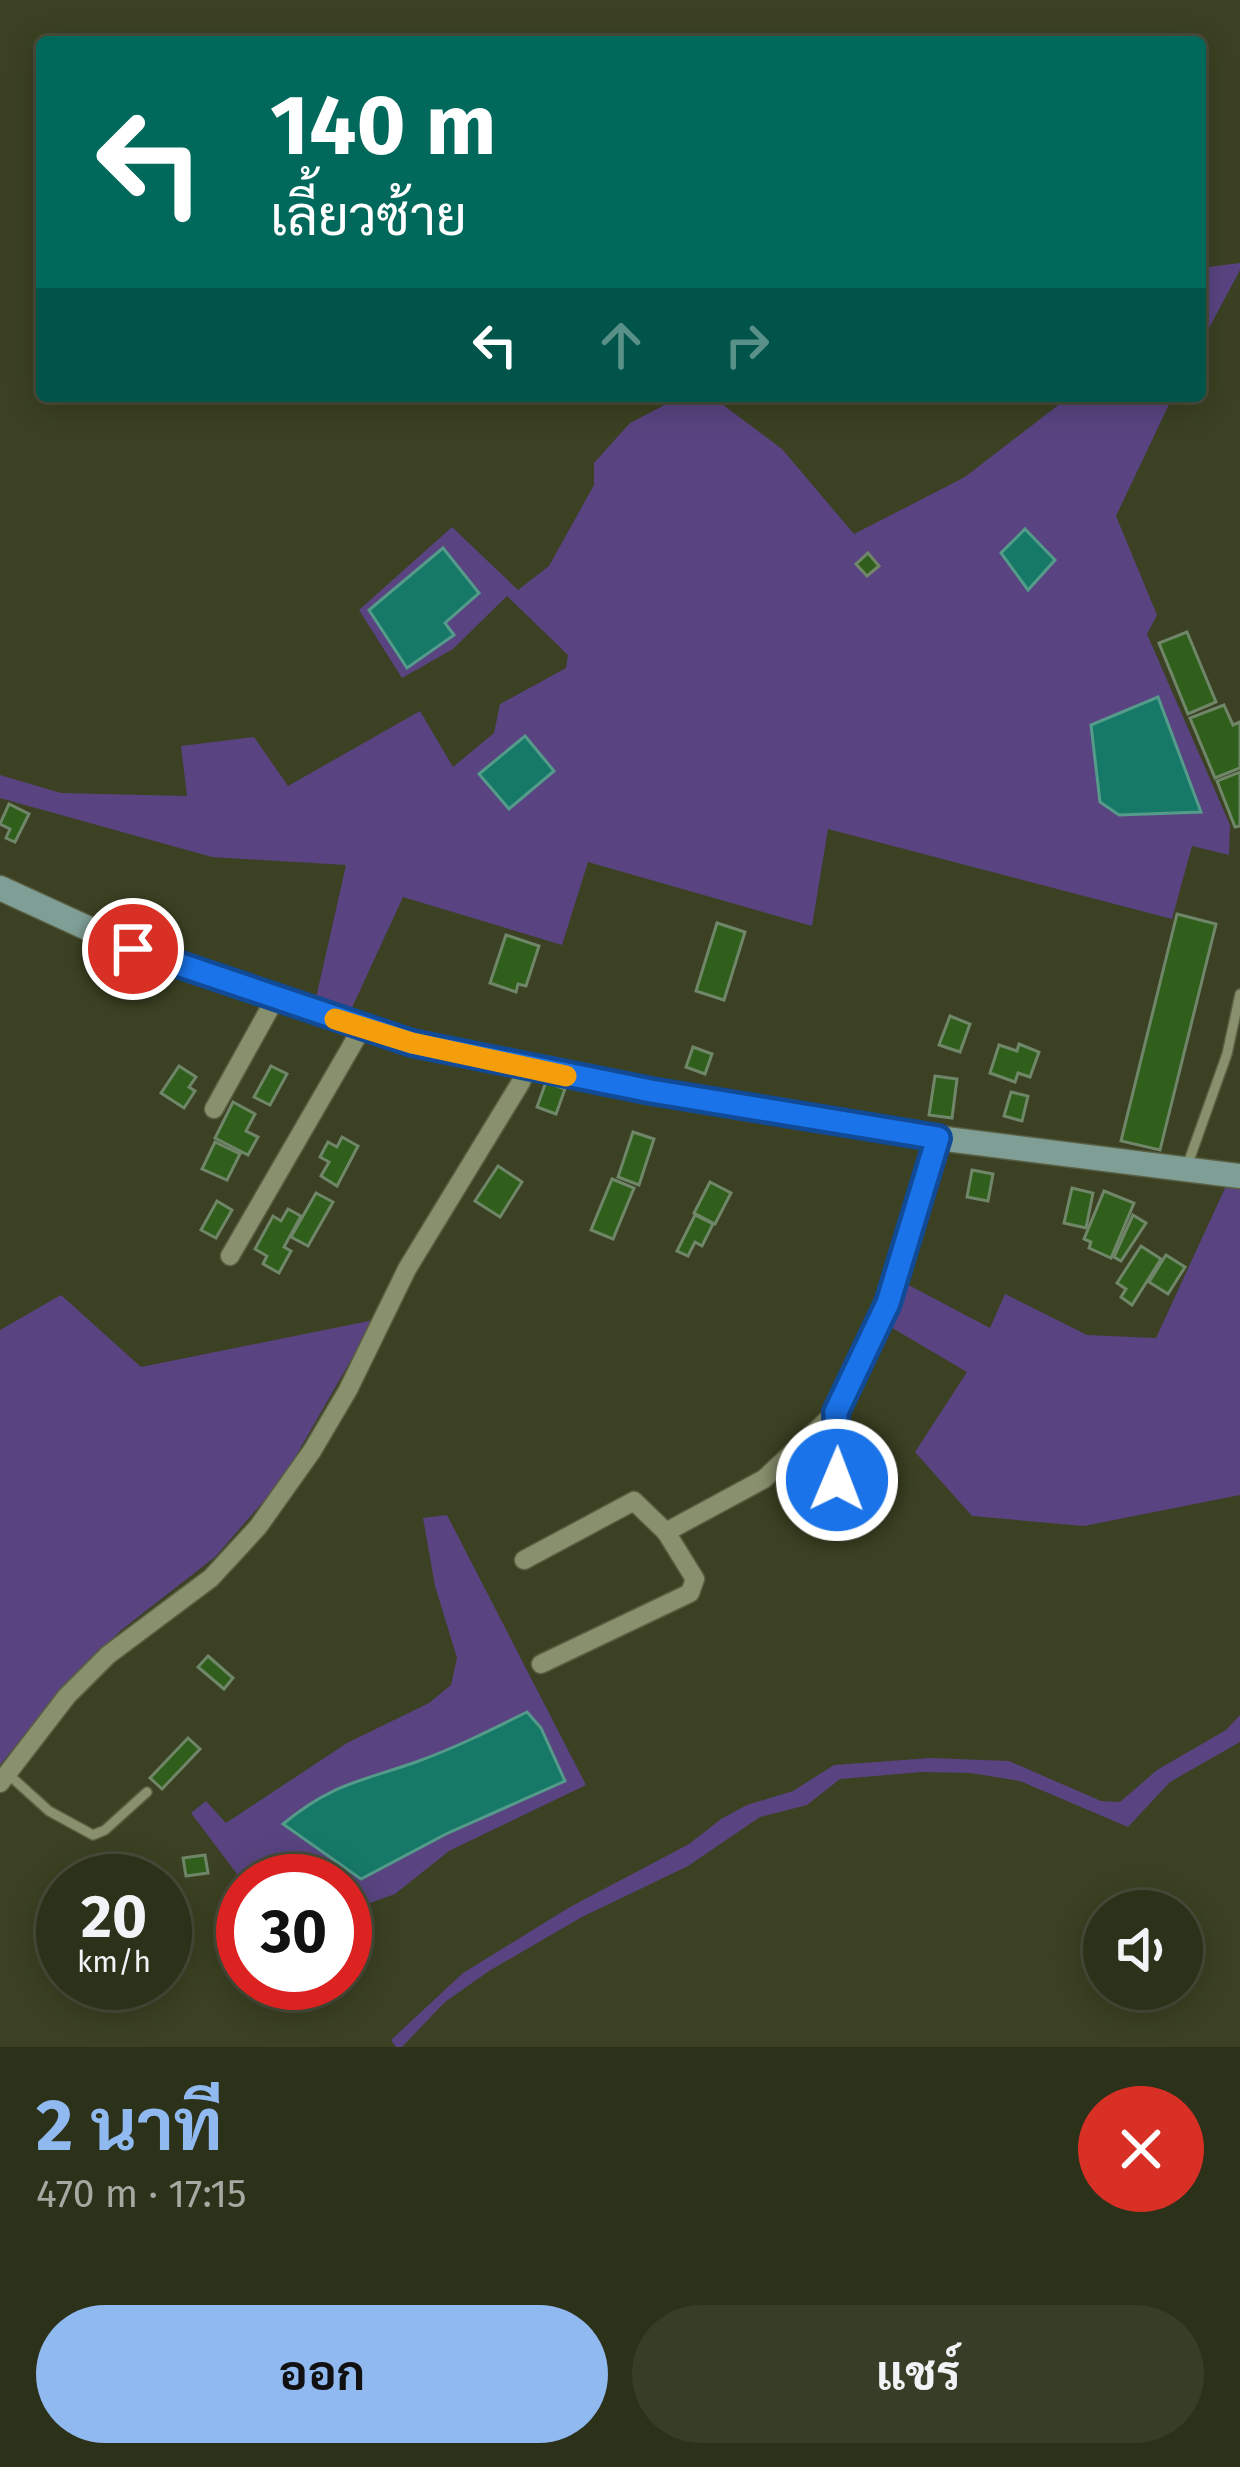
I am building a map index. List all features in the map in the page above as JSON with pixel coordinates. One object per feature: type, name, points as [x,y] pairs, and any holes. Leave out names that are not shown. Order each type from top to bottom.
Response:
[{"type":"street","points":[[6,897],[133,949],[362,1028],[526,1068],[938,1138],[1240,1176]]},
{"type":"street","points":[[214,1109],[275,999]]},
{"type":"street","points":[[230,1256],[362,1028]]},
{"type":"street","points":[[3,1778],[67,1696],[108,1655],[211,1578],[258,1527],[348,1390],[407,1269],[526,1068]]},
{"type":"street","points":[[666,1532],[764,1479],[836,1412],[888,1303],[938,1138]]},
{"type":"street","points":[[830,1526],[837,1480],[836,1412]]},
{"type":"street","points":[[524,1560],[634,1501],[666,1532],[695,1579],[690,1593],[541,1664]]},
{"type":"lane","points":[[1186,1169],[1227,1054],[1240,994]]},
{"type":"lane","points":[[3,1778],[49,1811],[93,1834],[105,1830],[147,1792]]},
{"type":"shaded area","points":[[1240,263],[1206,334],[1206,267]]},
{"type":"shaded area","points":[[670,402],[719,402],[782,449],[854,534],[965,477],[1062,402],[1170,402],[1116,516],[1157,615],[1147,634],[1230,825],[1229,855],[1192,846],[1172,919],[828,829],[812,926],[588,862],[562,945],[403,897],[350,1012],[316,998],[346,865],[212,857],[0,798],[0,775],[61,793],[187,796],[181,746],[254,737],[288,786],[420,711],[453,767],[494,733],[500,704],[566,668],[568,655],[507,596],[453,649],[402,678],[359,610],[452,527],[518,590],[549,566],[594,485],[594,463],[630,423]]},
{"type":"shaded area","points":[[1226,1186],[1240,1188],[1240,1495],[1084,1526],[972,1516],[915,1452],[967,1372],[882,1322],[899,1280],[990,1328],[1005,1294],[1087,1335],[1156,1338]]},
{"type":"shaded area","points":[[61,1295],[141,1367],[374,1320],[282,1480],[215,1557],[120,1631],[57,1695],[0,1765],[0,1330]]},
{"type":"shaded area","points":[[447,1515],[586,1785],[449,1851],[395,1894],[372,1902],[372,1854],[222,1854],[191,1813],[206,1801],[226,1823],[347,1743],[429,1703],[451,1685],[457,1658],[435,1586],[423,1518]]},
{"type":"shaded area","points":[[1240,1715],[1240,1742],[1170,1782],[1128,1827],[1020,1781],[922,1772],[840,1779],[807,1805],[760,1817],[688,1866],[582,1917],[489,1971],[445,2002],[402,2047],[391,2040],[463,1973],[570,1907],[689,1844],[721,1819],[747,1805],[793,1791],[834,1765],[931,1758],[1009,1761],[1101,1801],[1120,1802],[1157,1770],[1226,1730]]},
{"type":"water","points":[[1025,529],[1055,560],[1028,590],[1001,553]]},
{"type":"water","points":[[443,548],[479,593],[445,623],[454,635],[407,668],[369,610]]},
{"type":"water","points":[[1158,697],[1201,812],[1119,815],[1100,802],[1091,725]]},
{"type":"water","points":[[525,736],[554,771],[509,809],[479,774]]},
{"type":"water","points":[[527,1712],[541,1728],[565,1781],[372,1873],[372,1854],[326,1854],[283,1824],[332,1792],[445,1751]]},
{"type":"building","points":[[868,553],[879,566],[867,576],[856,564]]},
{"type":"building","points":[[1187,632],[1216,702],[1188,714],[1159,643]]},
{"type":"building","points":[[1224,705],[1233,725],[1240,722],[1240,768],[1215,778],[1190,718]]},
{"type":"building","points":[[1240,772],[1240,826],[1235,827],[1217,781]]},
{"type":"building","points":[[9,804],[29,814],[15,842],[6,838],[10,829],[0,824]]},
{"type":"building","points":[[1177,914],[1216,924],[1160,1150],[1121,1141]]},
{"type":"building","points":[[717,923],[745,932],[724,1000],[696,991]]},
{"type":"building","points":[[506,935],[539,946],[526,986],[518,984],[516,992],[490,983]]},
{"type":"building","points":[[950,1016],[970,1024],[960,1052],[939,1045]]},
{"type":"building","points":[[1019,1044],[1039,1052],[1030,1077],[1018,1073],[1015,1082],[990,1073],[999,1045],[1017,1051]]},
{"type":"building","points":[[693,1047],[712,1054],[705,1074],[686,1067]]},
{"type":"building","points":[[179,1066],[196,1077],[189,1087],[195,1091],[184,1108],[161,1093]]},
{"type":"building","points":[[271,1066],[287,1074],[270,1105],[254,1097]]},
{"type":"building","points":[[935,1076],[957,1079],[952,1118],[929,1115]]},
{"type":"building","points":[[546,1082],[565,1089],[556,1114],[537,1107]]},
{"type":"building","points":[[1011,1092],[1028,1096],[1022,1121],[1004,1116]]},
{"type":"building","points":[[233,1102],[255,1114],[246,1131],[258,1137],[248,1155],[215,1138]]},
{"type":"building","points":[[633,1132],[654,1139],[639,1185],[618,1177]]},
{"type":"building","points":[[342,1137],[358,1146],[337,1186],[321,1176],[329,1162],[320,1157],[328,1142],[337,1147]]},
{"type":"building","points":[[215,1142],[240,1154],[227,1180],[202,1169]]},
{"type":"building","points":[[498,1166],[522,1182],[500,1217],[475,1201]]},
{"type":"building","points":[[972,1170],[993,1174],[988,1201],[967,1197]]},
{"type":"building","points":[[612,1179],[634,1188],[613,1239],[591,1230]]},
{"type":"building","points":[[710,1182],[731,1193],[715,1224],[694,1213]]},
{"type":"building","points":[[1072,1188],[1093,1193],[1086,1228],[1064,1223]]},
{"type":"building","points":[[1104,1191],[1134,1203],[1111,1258],[1089,1248],[1091,1242],[1084,1239]]},
{"type":"building","points":[[316,1193],[333,1202],[308,1246],[291,1237]]},
{"type":"building","points":[[217,1201],[232,1210],[216,1238],[201,1230]]},
{"type":"building","points":[[288,1209],[301,1216],[284,1247],[291,1251],[279,1273],[263,1264],[267,1256],[255,1249],[273,1216],[281,1221]]},
{"type":"building","points":[[695,1215],[713,1224],[702,1246],[695,1242],[688,1256],[677,1251]]},
{"type":"building","points":[[1133,1215],[1146,1223],[1121,1261],[1114,1257]]},
{"type":"building","points":[[1141,1246],[1161,1259],[1132,1305],[1121,1297],[1126,1289],[1117,1283]]},
{"type":"building","points":[[1166,1255],[1185,1267],[1168,1294],[1149,1282]]},
{"type":"building","points":[[208,1656],[233,1678],[224,1689],[198,1667]]},
{"type":"building","points":[[188,1738],[200,1749],[162,1789],[150,1778]]},
{"type":"building","points":[[205,1855],[208,1873],[192,1875],[192,1857]]},
{"type":"slow traffic","points":[[335,1019],[412,1043],[566,1076]]},
{"type":"route","points":[[133,949],[412,1043],[651,1091],[938,1138],[888,1303],[836,1412],[837,1480]]}]
